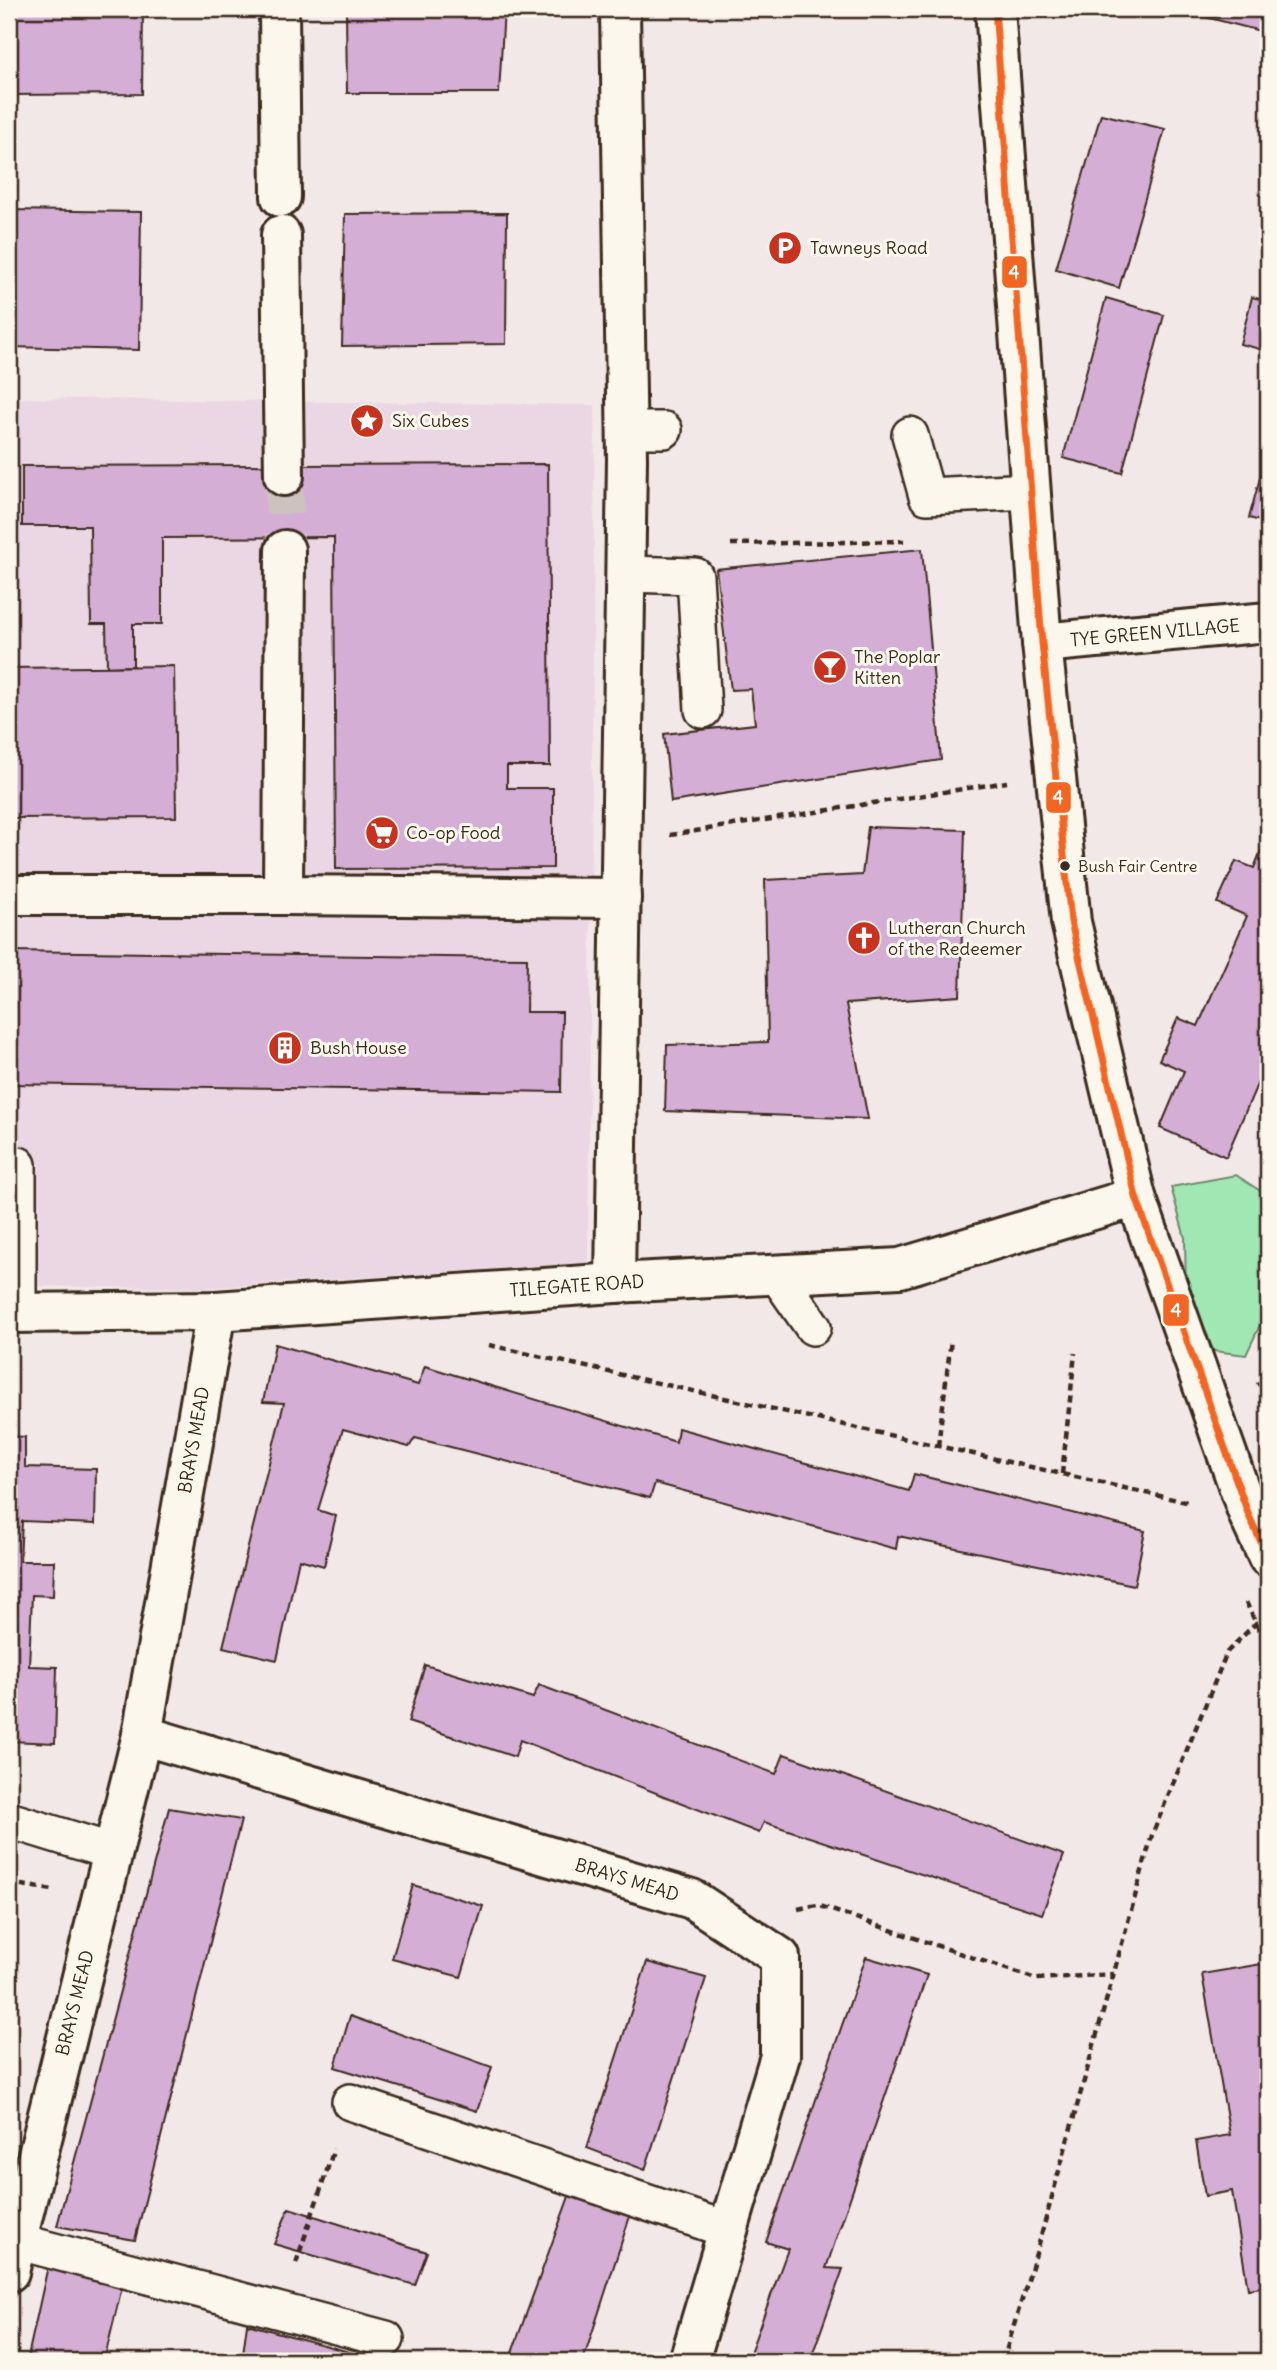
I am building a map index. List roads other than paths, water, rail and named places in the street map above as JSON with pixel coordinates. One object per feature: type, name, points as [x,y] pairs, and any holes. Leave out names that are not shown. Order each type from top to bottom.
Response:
[{"type":"street","points":[[279,9],[281,197]]},
{"type":"street","points":[[615,1283],[626,430],[620,9]]},
{"type":"street","points":[[995,9],[1042,643],[1071,922],[1136,1197],[1249,1516],[1268,1557]]},
{"type":"street","points":[[281,235],[284,475]]},
{"type":"street","points":[[283,895],[285,550]]},
{"type":"street","name":"TYE GREEN VILLAGE","points":[[1042,643],[1268,622]]},
{"type":"street","points":[[9,895],[621,898]]},
{"type":"street","name":"TILEGATE ROAD","points":[[13,1313],[216,1311],[615,1283],[900,1268],[1136,1197]]},
{"type":"street","name":"BRAYS MEAD","points":[[13,2257],[142,1735],[216,1311]]},
{"type":"street","name":"BRAYS MEAD","points":[[142,1735],[692,1899],[780,1957],[780,2056],[689,2361]]},
{"type":"lane","points":[[626,430],[664,430]]},
{"type":"lane","points":[[910,435],[927,496],[1030,491]]},
{"type":"lane","points":[[625,574],[695,576],[703,710]]},
{"type":"lane","points":[[13,1313],[18,1165]]},
{"type":"lane","points":[[777,1275],[813,1327]]},
{"type":"lane","points":[[9,1819],[113,1852]]},
{"type":"lane","points":[[350,2102],[728,2230]]},
{"type":"lane","points":[[13,2257],[280,2311],[386,2339]]},
{"type":"tunnel","points":[[284,476],[285,550]]},
{"type":"place","name":"Tawneys Road","points":[[785,248]]},
{"type":"place","name":"Six Cubes","points":[[367,421]]},
{"type":"place","name":"The Poplar Kitten","points":[[830,667]]},
{"type":"place","name":"Co-op Food","points":[[382,833]]},
{"type":"place","name":"Bush Fair Centre","points":[[1065,866]]},
{"type":"place","name":"Lutheran Church of the Redeemer","points":[[864,938]]},
{"type":"place","name":"Bush House","points":[[285,1048]]}]
